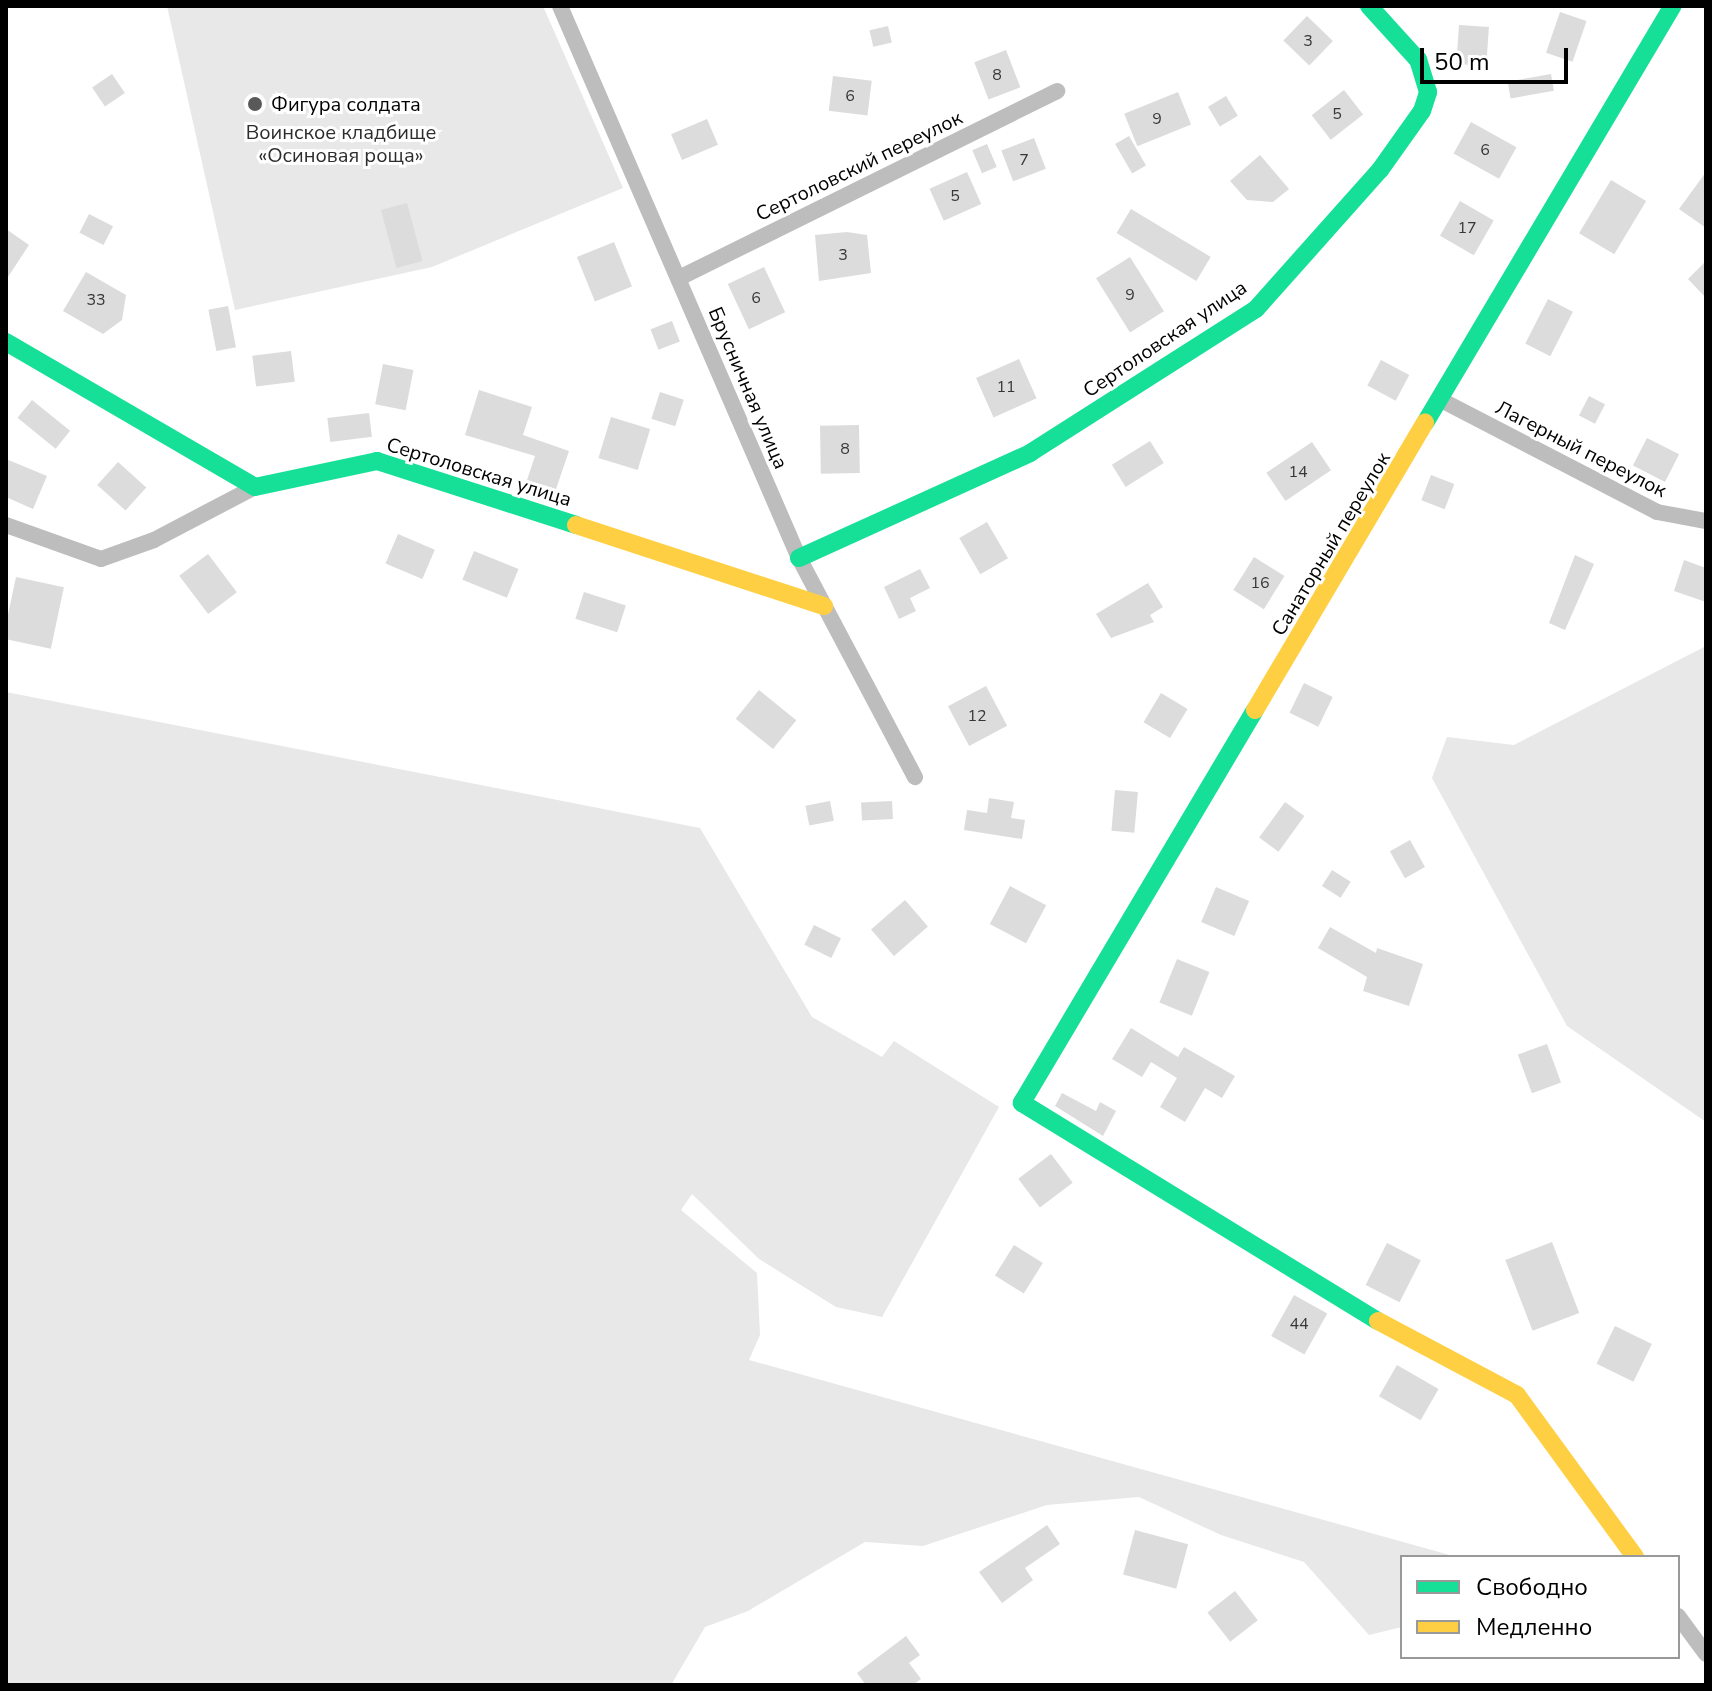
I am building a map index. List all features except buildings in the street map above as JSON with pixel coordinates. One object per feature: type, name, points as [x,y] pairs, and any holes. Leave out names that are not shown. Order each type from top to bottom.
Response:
[{"type":"street","name":"Брусничная улица","points":[[560,6],[799,558],[915,777]]},
{"type":"street","name":"Сертоловская улица","points":[[799,558],[1030,453],[1256,309],[1380,170],[1422,111],[1428,92],[1418,60],[1369,6]]},
{"type":"street","name":"Санаторный переулок","points":[[1634,1555],[1517,1395],[1326,1293],[1022,1103],[1443,401],[1673,6]]},
{"type":"street","name":"Сертоловский переулок","points":[[679,278],[1057,91]]},
{"type":"street","points":[[6,342],[255,487]]},
{"type":"street","name":"Лагерный переулок","points":[[1443,401],[1657,512],[1706,521]]},
{"type":"street","name":"Сертоловская улица","points":[[255,487],[377,461],[824,606]]},
{"type":"street","points":[[6,525],[101,559],[154,540],[255,487]]},
{"type":"street","points":[[1680,1619],[1706,1654]]},
{"type":"green space","name":"Воинское кладбище «Осиновая роща»","points":[[167,6],[543,6],[623,188],[432,267],[235,310]]},
{"type":"green space","points":[[1706,646],[1706,1122],[1567,1026],[1432,778],[1447,737],[1514,745]]},
{"type":"green space","points":[[6,692],[700,828],[812,1017],[882,1057],[894,1041],[999,1107],[882,1317],[836,1307],[759,1259],[692,1194],[681,1210],[757,1273],[760,1335],[749,1360],[1450,1555],[1400,1555],[1400,1627],[1369,1635],[1304,1562],[1221,1535],[1139,1497],[1047,1505],[923,1546],[865,1542],[748,1611],[705,1627],[671,1685],[6,1685]]},
{"type":"traffic: fast","points":[[799,558],[1030,453],[1256,309],[1380,170],[1422,111],[1428,92],[1418,60],[1369,6]]},
{"type":"traffic: fast","points":[[1425,423],[1673,6]]},
{"type":"traffic: fast","points":[[6,342],[255,487],[377,461],[576,525]]},
{"type":"traffic: fast","points":[[1255,710],[1022,1103],[1378,1321]]},
{"type":"traffic: slow","points":[[1255,710],[1425,423]]},
{"type":"traffic: slow","points":[[576,525],[824,606]]},
{"type":"traffic: slow","points":[[1378,1321],[1517,1395],[1634,1555]]},
{"type":"place","name":"Фигура солдата","points":[[255,104]]}]
